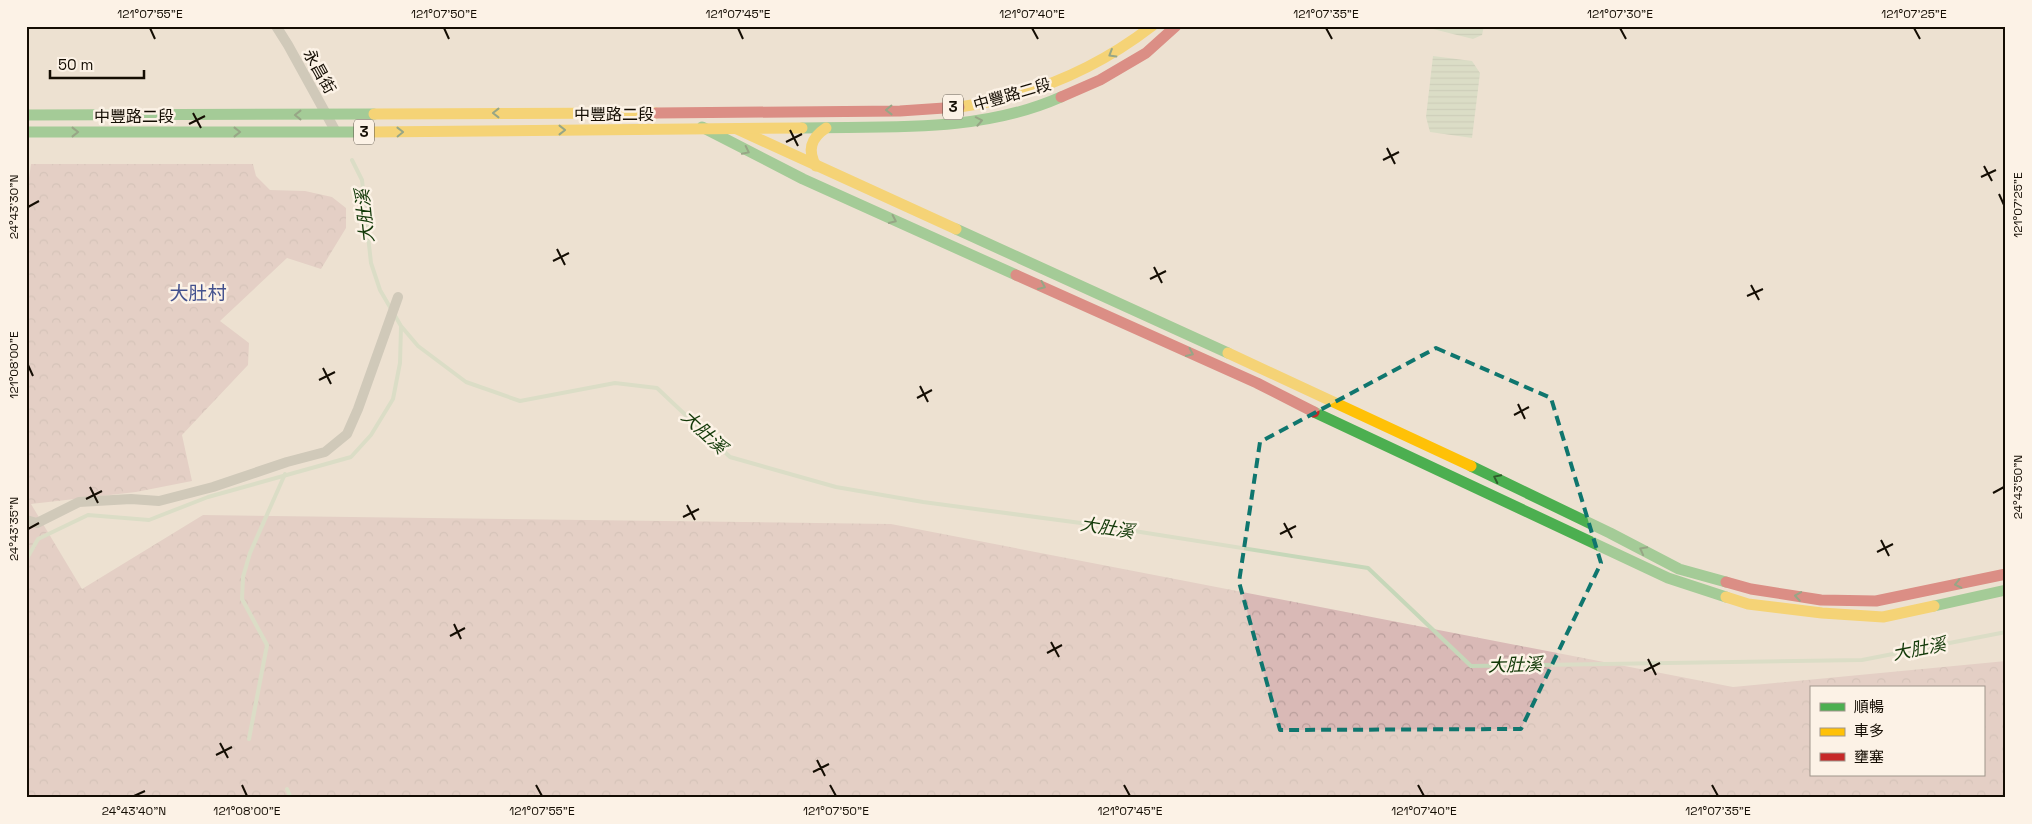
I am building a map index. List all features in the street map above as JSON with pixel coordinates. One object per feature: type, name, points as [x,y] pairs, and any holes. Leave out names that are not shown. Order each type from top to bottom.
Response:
[{"type":"main road","name":"中豐路二段","points":[[26,115],[736,113],[962,107],[1006,98],[1049,84],[1092,66],[1135,40],[1152,26]]},
{"type":"main road","name":"中豐路二段","points":[[26,132],[736,129],[918,126],[968,123],[1012,114],[1057,100],[1100,80],[1138,57],[1176,26]]},
{"type":"main road","points":[[702,113],[702,129],[820,187],[1256,383],[1351,431],[1668,578],[1748,604],[1822,613],[1883,617],[2006,590]]},
{"type":"main road","points":[[736,113],[736,129],[1258,366],[1480,470],[1679,569],[1752,589],[1821,600],[1867,601],[1876,601],[2006,574]]},
{"type":"main road","points":[[816,166],[812,160],[809,148],[814,136],[826,128]]},
{"type":"street","name":"永昌街","points":[[276,26],[336,132]]},
{"type":"street","points":[[918,109],[918,126]]},
{"type":"street","points":[[864,111],[865,127]]},
{"type":"street","points":[[26,520],[37,523],[79,502],[131,499],[159,501],[213,487],[287,462],[325,452],[347,434],[358,410],[397,301]]},
{"type":"highlighted area","points":[[1436,348],[1551,398],[1601,563],[1521,729],[1280,730],[1239,582],[1260,442]]},
{"type":"green space","points":[[31,164],[253,164],[256,176],[270,190],[305,191],[332,197],[346,208],[346,228],[321,269],[287,258],[220,321],[249,343],[248,365],[182,435],[192,481],[136,492],[31,504],[82,589],[203,515],[891,524],[1733,687],[2006,661],[2006,798],[26,798],[26,199]]},
{"type":"shaded area","points":[[1421,26],[1484,26],[1482,35],[1473,39]]},
{"type":"shaded area","points":[[1433,56],[1472,61],[1480,73],[1472,138],[1430,132],[1426,117]]},
{"type":"waterway","name":"大肚溪","points":[[352,160],[362,180],[371,263],[380,290],[401,326],[418,346],[466,382],[520,401],[615,383],[657,388],[730,457],[836,487],[923,502],[1096,525],[1368,568],[1471,666],[1862,660],[2006,632]]},
{"type":"waterway","points":[[26,560],[38,539],[88,515],[149,520],[208,497],[351,457],[371,435],[393,399],[400,363],[401,327]]},
{"type":"waterway","points":[[249,739],[267,645],[242,599],[243,577],[250,553],[285,474]]},
{"type":"waterway","points":[[287,789],[291,798]]},
{"type":"traffic: fast","points":[[802,128],[901,127],[966,122],[999,117],[1030,109],[1061,97]]},
{"type":"traffic: fast","points":[[26,115],[374,114]]},
{"type":"traffic: fast","points":[[702,127],[803,179],[1016,275]]},
{"type":"traffic: fast","points":[[26,132],[371,132]]},
{"type":"traffic: fast","points":[[956,229],[1228,353]]},
{"type":"traffic: fast","points":[[1314,412],[1668,578],[1726,597]]},
{"type":"traffic: fast","points":[[1471,466],[1610,533],[1679,569],[1726,582]]},
{"type":"traffic: fast","points":[[1934,606],[2006,590]]},
{"type":"traffic: slow","points":[[959,107],[1011,96],[1061,79],[1108,56],[1152,26]]},
{"type":"traffic: slow","points":[[374,114],[656,113]]},
{"type":"traffic: slow","points":[[371,132],[802,128]]},
{"type":"traffic: slow","points":[[816,166],[811,150],[812,145],[817,136],[826,128]]},
{"type":"traffic: slow","points":[[737,129],[956,229]]},
{"type":"traffic: slow","points":[[1228,353],[1471,466]]},
{"type":"traffic: slow","points":[[1726,597],[1748,604],[1822,613],[1883,617],[1934,606]]},
{"type":"traffic: jam","points":[[1061,97],[1100,80],[1146,53],[1176,26]]},
{"type":"traffic: jam","points":[[656,113],[900,111],[959,107]]},
{"type":"traffic: jam","points":[[1016,275],[1257,383],[1314,412]]},
{"type":"traffic: jam","points":[[1726,582],[1751,589],[1821,600],[1876,601],[2006,574]]},
{"type":"district","name":"大肚村","points":[[198,293]]}]
